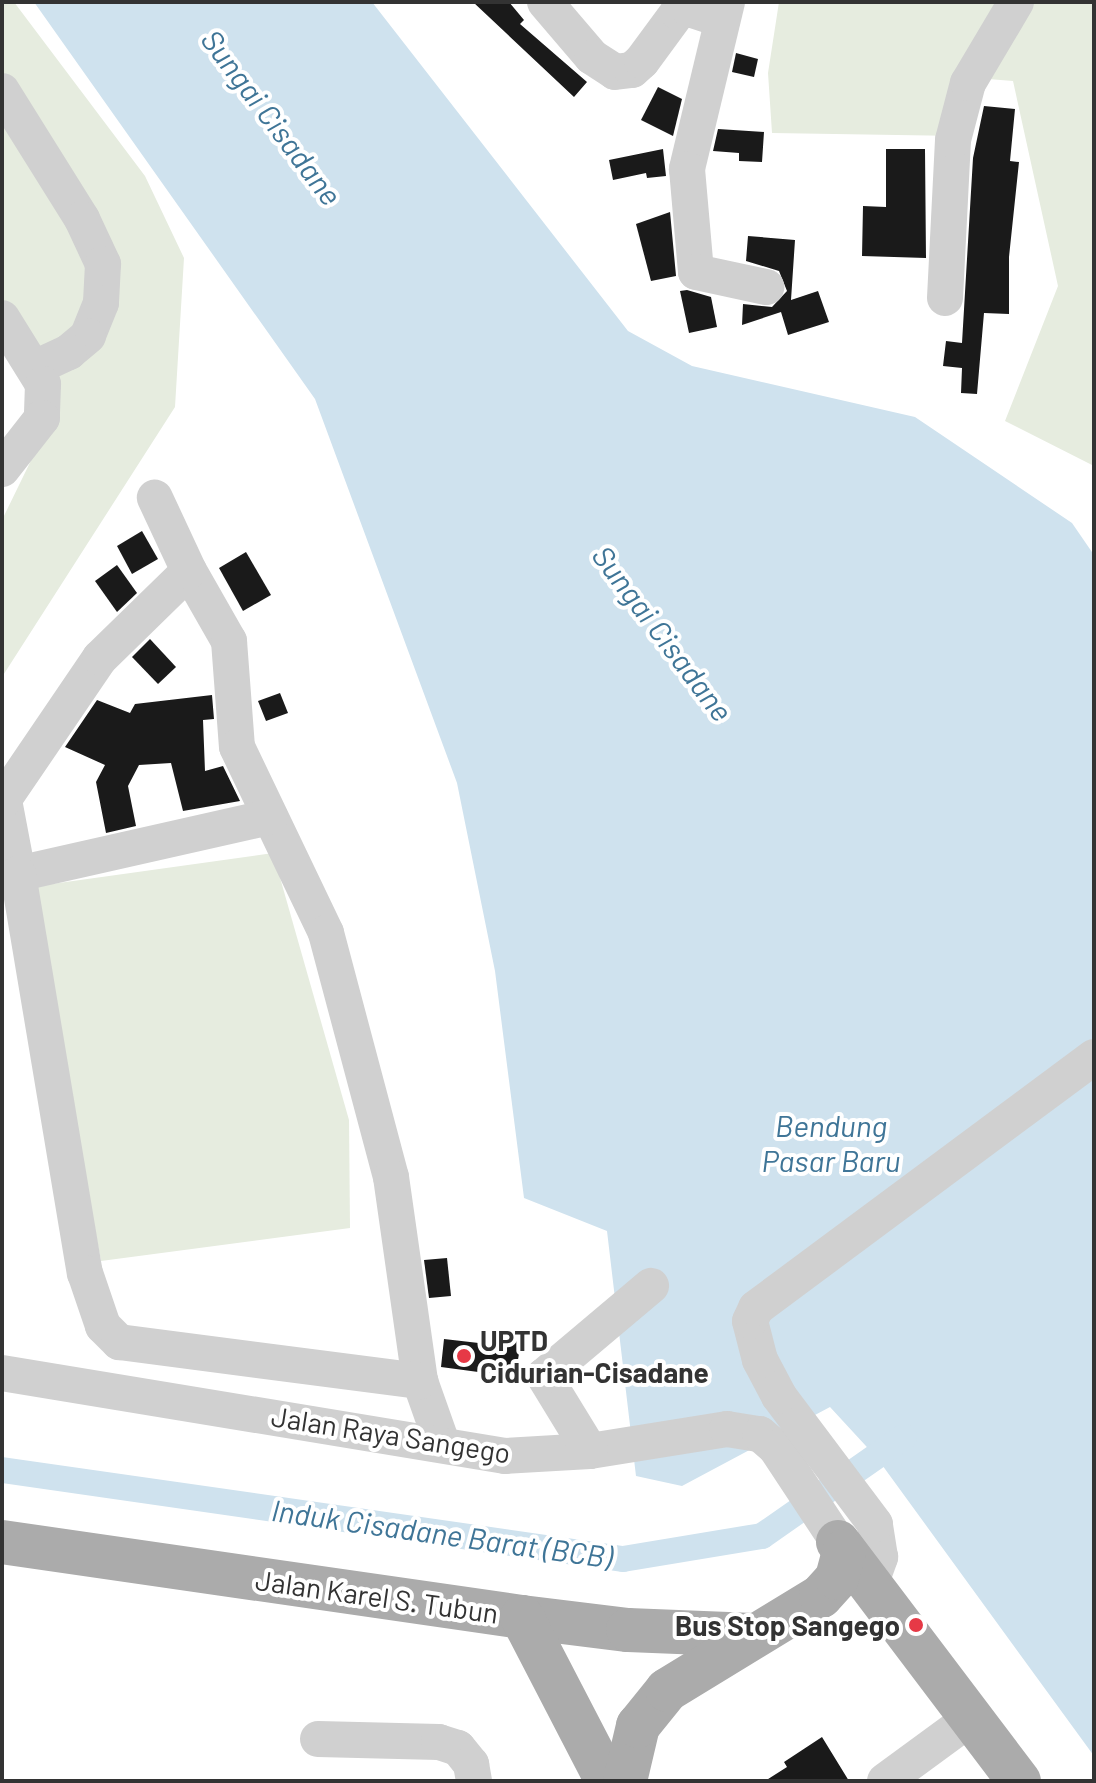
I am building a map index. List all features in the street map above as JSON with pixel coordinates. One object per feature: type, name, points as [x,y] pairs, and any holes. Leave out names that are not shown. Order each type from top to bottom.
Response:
[{"type":"main road","name":"Jalan Karel S. Tubun","points":[[2,1542],[522,1617],[628,1630],[753,1635]]},
{"type":"main road","points":[[625,1781],[638,1726],[667,1690],[753,1635],[792,1618],[837,1578],[856,1553],[896,1619],[1019,1781]]},
{"type":"main road","points":[[522,1617],[607,1781]]},
{"type":"main road","points":[[792,1618],[896,1619]]},
{"type":"street","points":[[545,2],[592,57],[615,72],[632,70],[642,61],[678,12],[689,9],[725,11],[687,169],[696,272],[766,287]]},
{"type":"street","points":[[945,298],[953,140],[968,83],[1016,2]]},
{"type":"street","points":[[2,91],[82,219],[103,264],[101,303],[88,336],[69,352],[34,368]]},
{"type":"street","points":[[2,318],[43,384],[42,418],[2,469]]},
{"type":"street","points":[[155,498],[189,571],[229,641],[237,747],[326,933],[387,1161],[420,1381],[442,1443]]},
{"type":"street","points":[[189,571],[100,658],[3,801],[73,1177],[73,1228],[103,1326],[119,1342],[420,1381]]},
{"type":"street","points":[[18,874],[270,817]]},
{"type":"street","points":[[856,1553],[793,1443],[760,1360],[750,1321],[756,1308],[1094,1057]]},
{"type":"street","points":[[590,1451],[544,1376],[651,1286]]},
{"type":"street","name":"Jalan Raya Sangego","points":[[2,1373],[442,1443],[505,1456],[590,1451],[727,1429],[793,1443]]},
{"type":"street","points":[[885,1781],[971,1718]]},
{"type":"street","points":[[318,1739],[439,1742],[458,1748],[471,1764],[474,1781]]},
{"type":"shaded area","points":[[2,2],[14,2],[145,176],[184,258],[175,407],[2,677],[2,520],[59,403],[2,316]]},
{"type":"shaded area","points":[[779,2],[1094,2],[1094,466],[1005,421],[1058,286],[1013,81],[963,77],[960,136],[772,133],[768,73]]},
{"type":"shaded area","points":[[273,853],[349,1120],[350,1228],[101,1261],[30,887]]},
{"type":"water","points":[[34,2],[372,2],[628,331],[692,366],[915,417],[1072,523],[1094,555],[1094,1756],[877,1458],[830,1407],[682,1486],[636,1476],[607,1231],[524,1198],[495,971],[457,783],[315,399]]},
{"type":"building","points":[[473,2],[509,2],[524,20],[520,24],[587,82],[574,97]]},
{"type":"building","points":[[736,53],[758,59],[754,77],[732,72]]},
{"type":"building","points":[[658,87],[682,99],[673,136],[641,120]]},
{"type":"building","points":[[984,106],[1015,109],[1010,161],[1019,162],[1009,257],[1009,314],[984,313],[977,394],[961,393],[962,368],[943,366],[946,341],[962,343],[973,158]]},
{"type":"building","points":[[718,129],[764,132],[762,162],[739,161],[739,153],[713,151]]},
{"type":"building","points":[[663,149],[666,176],[647,178],[646,173],[613,180],[609,160]]},
{"type":"building","points":[[886,149],[925,149],[926,258],[862,256],[863,206],[886,207]]},
{"type":"building","points":[[670,212],[676,276],[651,281],[636,224]]},
{"type":"building","points":[[748,236],[795,240],[791,300],[818,291],[829,322],[788,335],[781,312],[742,325],[743,304],[772,307],[787,291],[779,271],[746,261]]},
{"type":"building","points":[[680,291],[711,297],[717,327],[689,333]]},
{"type":"building","points":[[142,531],[158,559],[132,574],[117,546]]},
{"type":"building","points":[[246,552],[271,595],[243,611],[219,568]]},
{"type":"building","points":[[117,565],[137,593],[117,612],[95,581]]},
{"type":"building","points":[[150,639],[176,667],[158,684],[132,657]]},
{"type":"building","points":[[280,693],[288,713],[266,721],[258,701]]},
{"type":"building","points":[[212,695],[214,719],[203,720],[205,771],[223,766],[240,801],[183,811],[171,763],[139,765],[128,786],[136,826],[106,833],[96,782],[105,765],[65,747],[97,700],[130,713],[135,704]]},
{"type":"building","points":[[447,1258],[451,1296],[429,1298],[424,1260]]},
{"type":"building","points":[[497,1338],[521,1342],[515,1377],[441,1367],[444,1339],[496,1345]]},
{"type":"building","points":[[822,1737],[849,1781],[765,1781],[787,1767],[784,1762]]},
{"type":"waterway","name":"Induk Cisadane Barat (BCB)","points":[[2,1470],[623,1559],[762,1536],[904,1437]]},
{"type":"place","name":"UPTD Cidurian-Cisadane","points":[[464,1356]]},
{"type":"place","name":"Bus Stop Sangego","points":[[916,1625]]},
{"type":"water label","name":"Sungai Cisadane","points":[[272,117]]},
{"type":"water label","name":"Sungai Cisadane","points":[[663,633]]},
{"type":"water label","name":"Bendung Pasar Baru","points":[[831,1142]]}]
